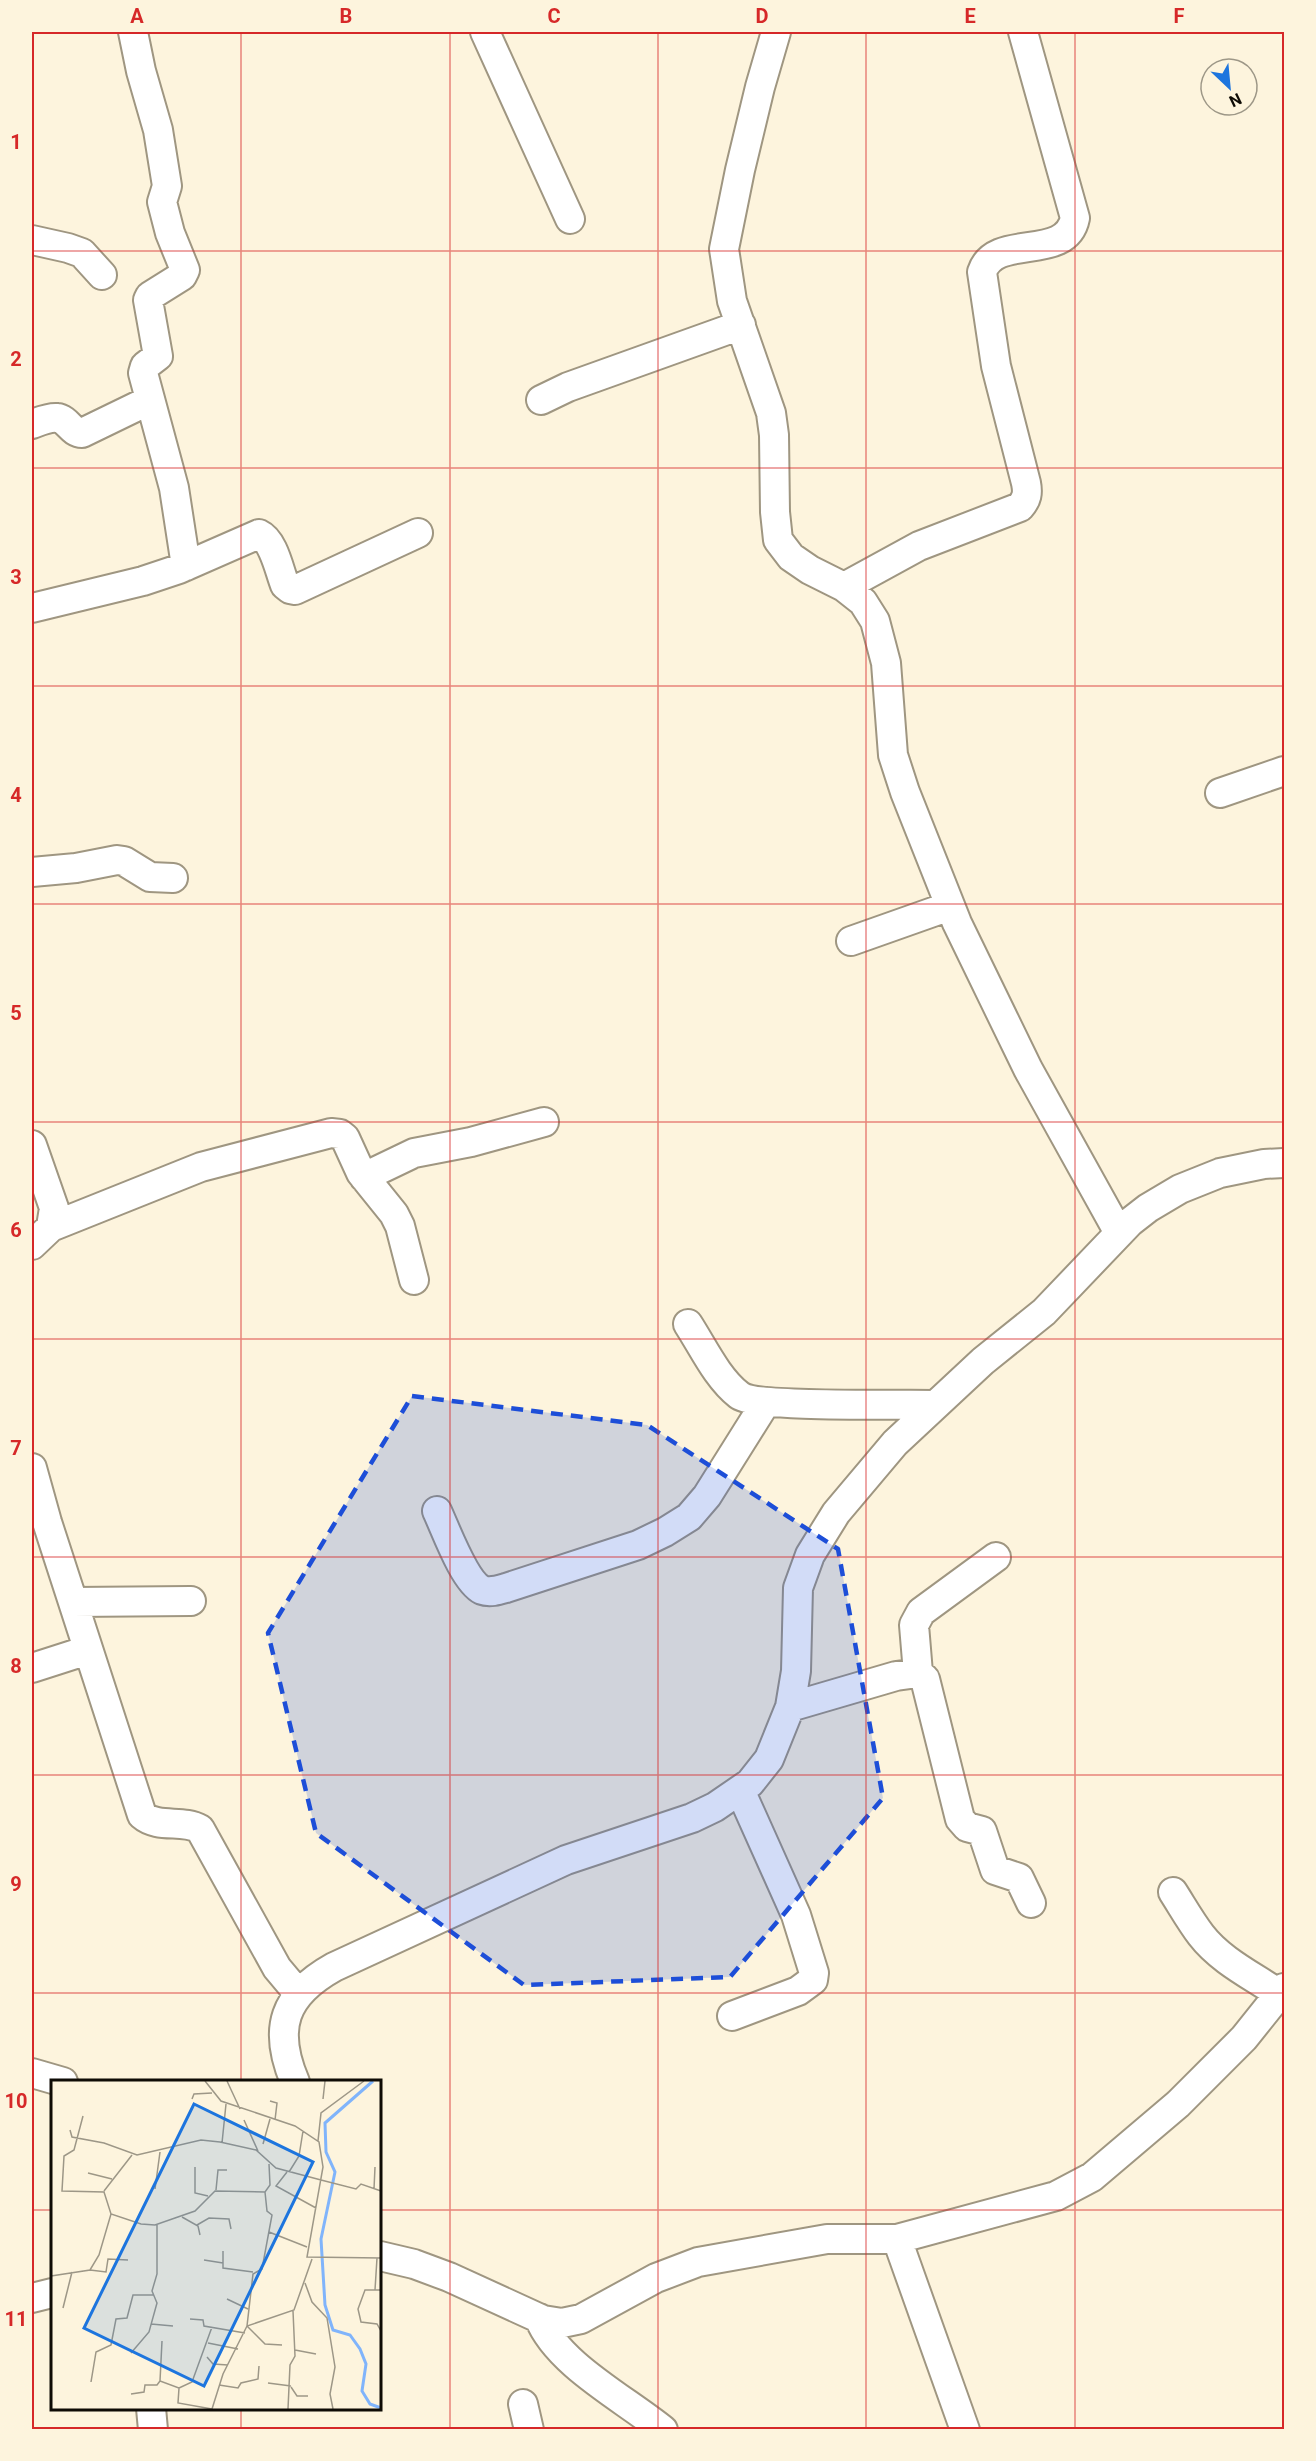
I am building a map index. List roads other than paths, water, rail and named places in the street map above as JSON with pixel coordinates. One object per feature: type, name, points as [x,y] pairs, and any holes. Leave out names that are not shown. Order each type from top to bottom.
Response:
[{"type":"street","points":[[133,32],[141,71],[158,130],[167,186],[162,202],[170,233],[185,272],[150,296],[148,300],[158,356],[143,370],[174,488],[186,566]]},
{"type":"street","points":[[485,32],[570,219]]},
{"type":"street","points":[[776,32],[760,87],[724,249],[729,288],[771,413],[778,540],[791,557],[810,570],[844,587],[863,602],[875,621],[886,663],[893,755],[905,792],[950,906],[1028,1070],[1119,1233]]},
{"type":"street","points":[[844,587],[919,546],[1014,510],[1026,501],[1028,493],[1026,483],[996,366],[982,272],[984,265],[991,258],[1005,252],[1046,244],[1066,237],[1073,229],[1075,218],[1023,32]]},
{"type":"street","points":[[32,240],[78,251],[102,275]]},
{"type":"street","points":[[541,400],[568,387],[741,324]]},
{"type":"street","points":[[32,424],[57,418],[63,420],[77,433],[82,433],[150,400]]},
{"type":"street","points":[[32,608],[143,581],[186,566],[259,534],[265,537],[285,585],[290,590],[295,590],[418,533]]},
{"type":"street","points":[[1220,793],[1284,771]]},
{"type":"street","points":[[32,872],[76,868],[117,860],[124,861],[150,878],[172,878]]},
{"type":"street","points":[[850,941],[950,906]]},
{"type":"street","points":[[364,1177],[414,1154],[471,1142],[544,1122]]},
{"type":"street","points":[[41,1236],[201,1167],[332,1133],[340,1134],[345,1138],[364,1177],[386,1200],[397,1220],[414,1280]]},
{"type":"street","points":[[32,1144],[54,1208],[41,1236]]},
{"type":"street","points":[[295,2080],[284,2049],[284,2033],[288,2013],[298,1993],[312,1979],[566,1860],[692,1818],[715,1807],[740,1790],[759,1773],[769,1759],[790,1707],[796,1671],[798,1588],[810,1555],[836,1513],[895,1443],[935,1405],[1044,1312],[1119,1233],[1148,1208],[1180,1189],[1220,1173],[1264,1164],[1284,1163]]},
{"type":"street","points":[[688,1324],[719,1373],[734,1390],[748,1400],[935,1405]]},
{"type":"street","points":[[437,1511],[462,1565],[473,1582],[482,1590],[492,1591],[506,1588],[638,1545],[689,1517],[706,1496],[766,1402]]},
{"type":"street","points":[[32,1468],[142,1815],[154,1822],[200,1829],[277,1968],[298,1993]]},
{"type":"street","points":[[996,1557],[921,1612],[914,1625],[918,1673],[925,1679],[960,1819],[967,1827],[982,1831],[995,1870],[1019,1878],[1030,1904]]},
{"type":"street","points":[[73,1602],[191,1601]]},
{"type":"street","points":[[32,1668],[88,1650]]},
{"type":"street","points":[[790,1707],[896,1676],[918,1673]]},
{"type":"street","points":[[732,2016],[798,1991],[813,1980],[814,1973],[796,1916],[740,1790]]},
{"type":"street","points":[[381,2254],[449,2277],[539,2318],[562,2324],[581,2319],[674,2270],[715,2258],[827,2239],[897,2239],[1056,2196],[1092,2177],[1178,2104],[1244,2038],[1282,1991],[1227,1960],[1215,1950],[1202,1936],[1173,1892]]},
{"type":"street","points":[[32,2073],[56,2080]]},
{"type":"street","points":[[897,2239],[965,2430]]},
{"type":"street","points":[[32,2298],[51,2293]]},
{"type":"street","points":[[539,2318],[552,2342],[563,2354],[663,2430]]},
{"type":"street","points":[[151,2410],[153,2430]]}]
